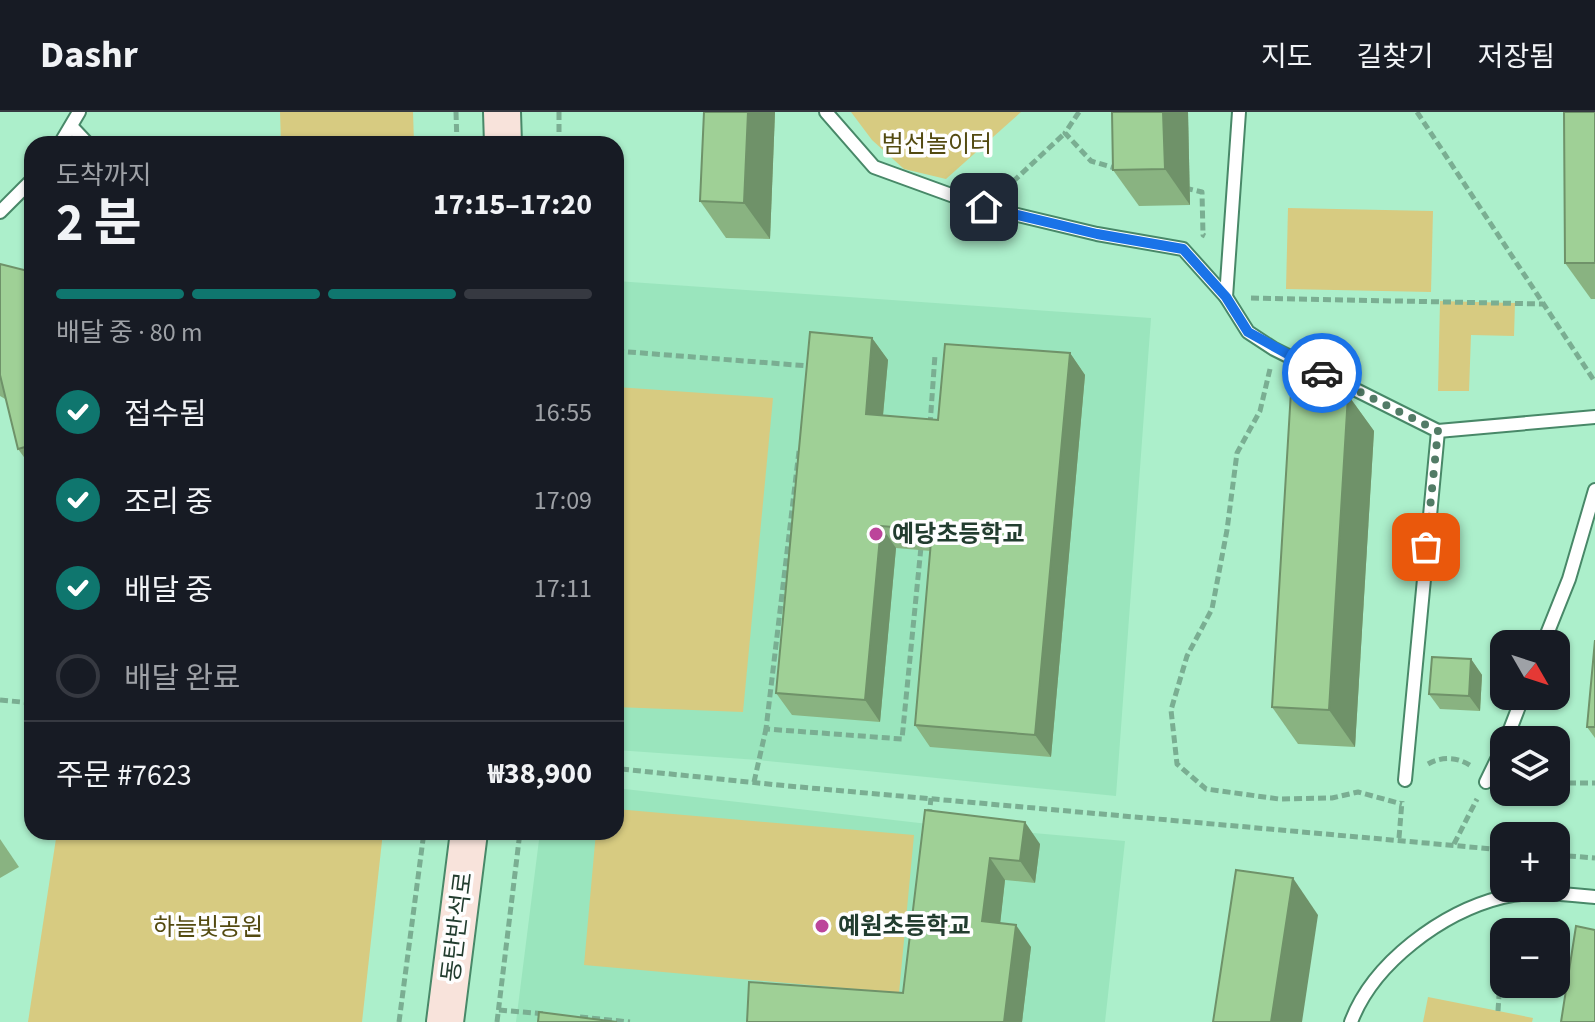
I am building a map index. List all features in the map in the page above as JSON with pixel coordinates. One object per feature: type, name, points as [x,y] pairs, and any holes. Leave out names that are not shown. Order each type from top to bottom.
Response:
[{"type":"street","points":[[502,112],[503,136]]},
{"type":"street","name":"동탄반석로","points":[[445,1022],[468,840]]},
{"type":"lane","points":[[66,136],[79,112]]},
{"type":"lane","points":[[826,112],[874,167],[984,207],[1097,234],[1183,249],[1226,297],[1248,332],[1274,349],[1438,431],[1595,417]]},
{"type":"lane","points":[[1226,297],[1239,112]]},
{"type":"lane","points":[[72,127],[80,136]]},
{"type":"lane","points":[[0,212],[24,188]]},
{"type":"lane","points":[[1405,780],[1438,431]]},
{"type":"lane","points":[[1549,630],[1569,579],[1595,490]]},
{"type":"lane","points":[[1486,782],[1490,774]]},
{"type":"lane","points":[[1570,896],[1595,897]]},
{"type":"lane","points":[[1351,1022],[1361,998],[1389,963],[1438,926],[1490,902]]},
{"type":"path","points":[[456,112],[457,136]]},
{"type":"path","points":[[559,112],[559,136]]},
{"type":"path","points":[[984,207],[1065,133],[1079,112]]},
{"type":"path","points":[[1417,112],[1595,382]]},
{"type":"path","points":[[1065,133],[1091,161],[1126,171]]},
{"type":"path","points":[[1177,185],[1202,192],[1203,235],[1230,251]]},
{"type":"path","points":[[1226,297],[1543,304]]},
{"type":"path","points":[[1274,349],[1260,411],[1237,453],[1212,609],[1187,656],[1171,710],[1177,764],[1206,789],[1279,799],[1332,798],[1358,792],[1402,804]]},
{"type":"path","points":[[624,352],[809,364],[807,380]]},
{"type":"path","points":[[930,432],[935,355]]},
{"type":"path","points":[[754,782],[766,729],[800,444]]},
{"type":"path","points":[[766,729],[902,739],[922,540]]},
{"type":"path","points":[[0,700],[24,702]]},
{"type":"path","points":[[1399,838],[1405,780],[1434,760],[1447,758],[1462,760],[1477,770],[1486,782],[1454,844]]},
{"type":"path","points":[[624,769],[1490,848]]},
{"type":"path","points":[[1570,783],[1595,783]]},
{"type":"path","points":[[928,824],[931,798]]},
{"type":"path","points":[[399,1022],[423,840]]},
{"type":"path","points":[[497,1022],[519,840]]},
{"type":"path","points":[[1570,856],[1595,858]]},
{"type":"path","points":[[1498,1011],[1505,902]]},
{"type":"path","points":[[499,1010],[560,1015]]},
{"type":"path","points":[[574,1017],[630,1022]]},
{"type":"shaded area","name":"예당초등학교","points":[[624,282],[1151,318],[1116,796],[758,760],[624,751]]},
{"type":"shaded area","name":"예원초등학교","points":[[624,789],[928,824],[1125,841],[1105,1022],[516,1022],[539,840],[624,840]]},
{"type":"green space","points":[[280,112],[413,112],[414,136],[281,136]]},
{"type":"green space","name":"범선놀이터","points":[[851,112],[1021,112],[946,179],[904,169],[872,140]]},
{"type":"green space","points":[[1288,208],[1433,211],[1431,292],[1286,289]]},
{"type":"green space","points":[[1440,301],[1515,303],[1514,336],[1471,335],[1469,391],[1438,391]]},
{"type":"green space","points":[[624,388],[773,398],[743,712],[624,707]]},
{"type":"green space","points":[[624,810],[914,835],[899,993],[584,965],[595,840],[624,840]]},
{"type":"green space","name":"하늘빛공원","points":[[56,840],[382,840],[362,1022],[28,1022]]},
{"type":"green space","points":[[1428,997],[1533,1018],[1532,1022],[1423,1022]]},
{"type":"building","points":[[704,112],[748,112],[744,203],[700,201]]},
{"type":"building","points":[[1112,112],[1163,112],[1165,169],[1113,170]]},
{"type":"building","points":[[1564,112],[1595,112],[1595,263],[1565,263]]},
{"type":"building","points":[[0,264],[24,270],[24,447],[18,449],[0,375]]},
{"type":"building","points":[[810,332],[872,338],[866,414],[938,420],[945,344],[1070,353],[1035,735],[915,725],[932,530],[881,526],[865,700],[776,693]]},
{"type":"building","points":[[1291,391],[1348,395],[1329,710],[1272,707]]},
{"type":"building","points":[[1595,640],[1595,727],[1587,727]]},
{"type":"building","points":[[1432,657],[1471,659],[1469,696],[1429,694]]},
{"type":"building","points":[[925,810],[1025,822],[1020,861],[990,858],[982,921],[1016,925],[1004,1022],[747,1022],[749,982],[903,993]]},
{"type":"building","points":[[1236,870],[1293,878],[1271,1022],[1213,1022]]},
{"type":"building","points":[[1576,926],[1595,930],[1595,1022],[1561,1022],[1565,998],[1570,998],[1570,964]]},
{"type":"building","points":[[539,1012],[617,1022],[538,1022]]},
{"type":"way so far","points":[[1322,373],[1438,431],[1426,547]]},
{"type":"place","name":"예당초등학교","points":[[876,534]]},
{"type":"place","name":"예원초등학교","points":[[822,926]]},
{"type":"route","points":[[984,207],[1097,234],[1183,249],[1226,297],[1248,332],[1322,373]]}]
